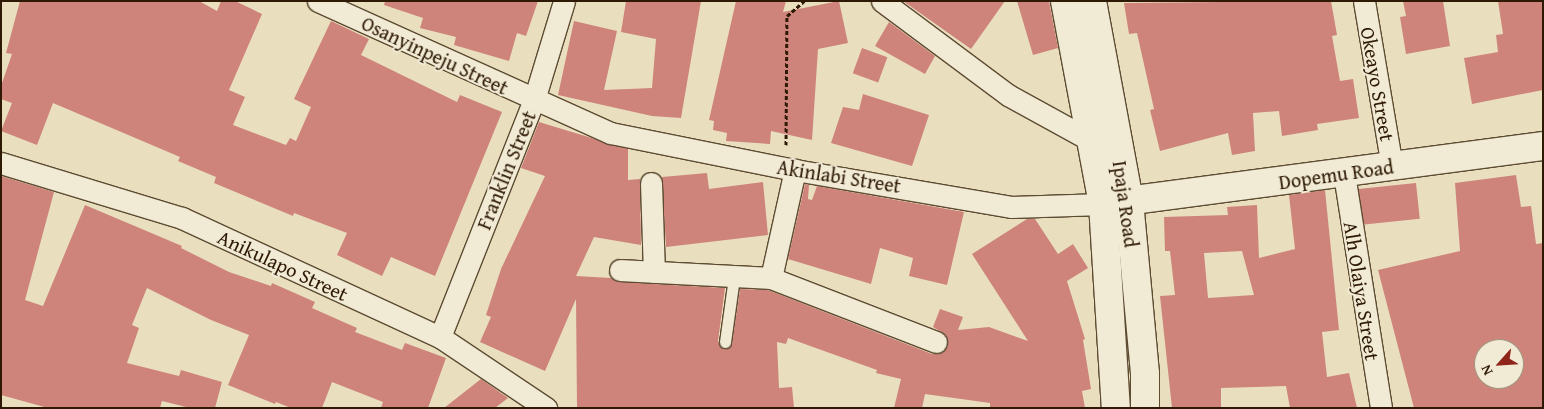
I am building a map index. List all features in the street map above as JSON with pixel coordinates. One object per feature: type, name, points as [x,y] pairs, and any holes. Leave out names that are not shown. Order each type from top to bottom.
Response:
[{"type":"main road","name":"Ipaja Road","points":[[1065,1],[1090,140],[1116,203],[1145,374],[1145,408]]},
{"type":"main road","name":"Ipaja Road","points":[[1092,1],[1117,139],[1116,408]]},
{"type":"main road","name":"Dopemu Road","points":[[1116,203],[1543,146]]},
{"type":"street","name":"Osanyinpeju Street","points":[[318,1],[579,120]]},
{"type":"street","name":"Franklin Street","points":[[440,337],[534,100],[564,1]]},
{"type":"street","points":[[882,1],[1008,95],[1090,140],[1117,139]]},
{"type":"street","name":"Okeayo Street","points":[[1364,1],[1392,166]]},
{"type":"street","name":"Akinlabi Street","points":[[579,120],[611,133],[790,169],[1011,207],[1116,203]]},
{"type":"street","name":"Anikulapo Street","points":[[1,163],[182,218],[440,337],[546,408]]},
{"type":"street","points":[[771,278],[790,169]]},
{"type":"street","name":"Alh Olaiya Street","points":[[1344,174],[1381,408]]},
{"type":"street","points":[[651,183],[654,272]]},
{"type":"street","points":[[620,270],[771,278],[936,342]]},
{"type":"lane","points":[[725,342],[734,276]]},
{"type":"path","points":[[790,169],[787,16],[804,1]]},
{"type":"building","points":[[20,1],[199,1],[217,11],[221,1],[235,1],[262,14],[229,90],[245,97],[233,125],[286,145],[290,138],[296,141],[311,107],[294,99],[331,21],[369,39],[361,55],[457,102],[460,95],[502,112],[435,276],[391,257],[382,276],[337,255],[347,233],[294,213],[293,216],[214,183],[216,177],[178,161],[180,157],[53,103],[37,145],[1,131],[12,103],[1,99],[1,86],[12,54],[6,53]]},
{"type":"building","points":[[385,1],[538,1],[526,36],[517,33],[509,61],[454,45],[456,37],[420,28],[423,18],[384,5]]},
{"type":"building","points":[[626,1],[701,1],[681,118],[652,116],[558,95],[574,21],[617,31],[604,90],[652,88],[656,39],[621,32]]},
{"type":"building","points":[[736,1],[786,1],[783,12],[839,1],[848,43],[818,49],[812,140],[771,131],[770,144],[726,141],[727,133],[713,130],[714,121],[709,120]]},
{"type":"building","points":[[903,1],[1005,1],[971,49]]},
{"type":"building","points":[[1017,1],[1049,1],[1058,48],[1033,55]]},
{"type":"building","points":[[1331,1],[1337,35],[1332,36],[1340,81],[1353,79],[1359,118],[1317,124],[1318,130],[1282,136],[1279,111],[1253,113],[1255,151],[1232,155],[1228,133],[1160,151],[1150,110],[1154,109],[1137,33],[1129,34],[1124,3]]},
{"type":"building","points":[[1403,1],[1443,1],[1450,46],[1406,54],[1400,17],[1406,16]]},
{"type":"building","points":[[1498,1],[1543,1],[1543,90],[1472,104],[1464,58],[1498,52],[1496,35],[1503,34]]},
{"type":"building","points":[[889,22],[935,56],[925,74],[875,46]]},
{"type":"building","points":[[862,48],[887,57],[878,83],[853,73]]},
{"type":"building","points":[[863,94],[929,115],[912,166],[831,143],[843,107],[859,110]]},
{"type":"building","points":[[539,122],[628,149],[628,180],[640,179],[641,245],[594,237],[576,276],[611,278],[619,282],[725,288],[718,341],[724,349],[732,344],[740,289],[768,290],[932,354],[943,352],[948,346],[946,335],[933,327],[940,309],[963,317],[958,330],[989,327],[1028,341],[972,254],[1027,219],[1035,219],[1058,254],[1073,244],[1088,268],[1067,281],[1085,339],[1083,340],[1091,389],[1082,391],[1085,408],[990,408],[990,403],[925,394],[922,408],[894,408],[901,379],[876,373],[877,370],[788,338],[786,344],[777,342],[779,388],[792,387],[794,408],[577,407],[576,299],[545,371],[480,342],[491,317],[486,315],[501,269],[545,176],[521,168]]},
{"type":"building","points":[[707,173],[709,189],[763,182],[768,235],[666,247],[662,177]]},
{"type":"building","points":[[1516,175],[1521,207],[1531,206],[1536,244],[1543,243],[1543,408],[1414,408],[1378,270],[1460,251],[1455,183]]},
{"type":"building","points":[[1,176],[54,192],[25,300],[43,306],[85,205],[182,246],[181,248],[229,272],[271,286],[272,283],[315,302],[312,308],[357,328],[355,332],[402,350],[405,343],[446,358],[428,408],[381,408],[383,402],[332,382],[322,408],[291,408],[276,402],[275,404],[228,385],[249,335],[211,320],[147,288],[132,325],[139,328],[127,363],[179,376],[181,370],[222,382],[215,408],[190,408],[162,401],[160,408],[48,408],[1,395]]},
{"type":"building","points":[[1416,183],[1420,219],[1362,225],[1358,189]]},
{"type":"building","points":[[805,184],[809,185],[808,199],[812,200],[817,186],[964,212],[947,285],[909,276],[913,258],[880,248],[871,284],[788,259]]},
{"type":"building","points":[[1325,190],[1339,330],[1322,332],[1327,377],[1349,373],[1357,408],[1290,408],[1286,386],[1221,388],[1221,408],[1172,408],[1160,296],[1175,295],[1170,251],[1165,251],[1164,217],[1228,215],[1227,207],[1257,205],[1259,258],[1295,249],[1289,195]],"holes":[[[1242,251],[1254,295],[1208,298],[1204,253]]]},
{"type":"building","points":[[481,379],[508,398],[495,408],[444,408]]}]
